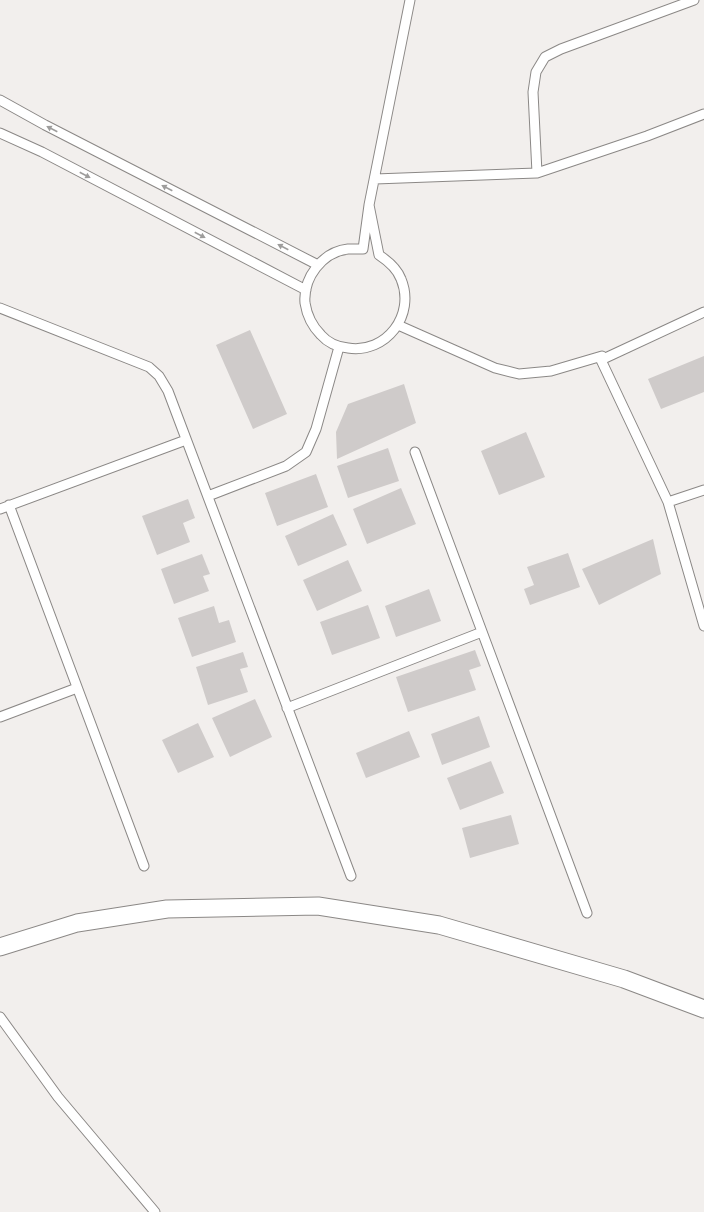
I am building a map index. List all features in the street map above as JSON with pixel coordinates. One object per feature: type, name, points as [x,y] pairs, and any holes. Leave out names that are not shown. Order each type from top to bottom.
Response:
[{"type":"street","points":[[0,947],[77,923],[167,909],[318,906],[439,925],[624,979],[704,1009]]},
{"type":"lane","points":[[369,205],[379,255],[392,265],[401,278],[405,294],[404,310],[398,325],[387,338],[373,346],[356,349],[339,347],[324,339],[313,327],[306,312],[304,295],[309,278],[318,265],[332,254],[347,250],[363,250],[369,205],[410,0]]},
{"type":"lane","points":[[537,173],[533,92],[536,72],[545,57],[561,49],[694,0]]},
{"type":"lane","points":[[0,100],[45,125],[318,265]]},
{"type":"lane","points":[[375,179],[537,173],[647,136],[704,114]]},
{"type":"lane","points":[[0,133],[42,152],[306,290]]},
{"type":"lane","points":[[0,308],[149,367],[159,376],[168,391],[351,876]]},
{"type":"lane","points":[[601,360],[704,312]]},
{"type":"lane","points":[[398,325],[495,368],[519,374],[551,371],[602,356],[601,360],[668,502],[704,626]]},
{"type":"lane","points":[[208,496],[286,466],[306,452],[316,429],[339,347]]},
{"type":"lane","points":[[0,509],[186,440]]},
{"type":"lane","points":[[415,452],[587,914]]},
{"type":"lane","points":[[668,502],[704,490]]},
{"type":"lane","points":[[9,505],[144,866]]},
{"type":"lane","points":[[288,708],[482,632]]},
{"type":"lane","points":[[0,717],[77,688]]},
{"type":"lane","points":[[0,1017],[58,1097],[155,1212]]},
{"type":"building","points":[[250,330],[287,414],[253,429],[216,345]]},
{"type":"building","points":[[704,356],[704,392],[661,409],[648,379]]},
{"type":"building","points":[[404,384],[416,423],[337,459],[336,432],[348,404]]},
{"type":"building","points":[[526,432],[545,477],[499,495],[481,451]]},
{"type":"building","points":[[388,448],[399,481],[348,498],[337,466]]},
{"type":"building","points":[[316,474],[328,507],[277,526],[265,493]]},
{"type":"building","points":[[401,488],[416,524],[367,544],[353,509]]},
{"type":"building","points":[[188,499],[195,518],[183,523],[190,542],[157,555],[142,516]]},
{"type":"building","points":[[333,514],[347,545],[298,566],[285,536]]},
{"type":"building","points":[[653,539],[661,574],[599,605],[582,569]]},
{"type":"building","points":[[568,553],[580,587],[530,605],[524,589],[534,585],[527,567]]},
{"type":"building","points":[[202,554],[210,574],[203,576],[209,591],[174,604],[161,569]]},
{"type":"building","points":[[348,560],[362,591],[317,611],[303,580]]},
{"type":"building","points":[[429,589],[441,621],[396,637],[385,606]]},
{"type":"building","points":[[368,605],[380,638],[332,655],[320,622]]},
{"type":"building","points":[[214,606],[219,623],[229,620],[236,642],[192,657],[178,618]]},
{"type":"building","points":[[475,650],[481,666],[469,670],[476,690],[408,712],[396,677]]},
{"type":"building","points":[[243,652],[248,667],[240,669],[248,692],[208,705],[196,667]]},
{"type":"building","points":[[255,699],[272,737],[230,757],[212,718]]},
{"type":"building","points":[[479,716],[490,747],[442,765],[431,734]]},
{"type":"building","points":[[198,723],[214,757],[178,773],[162,740]]},
{"type":"building","points":[[409,731],[420,757],[366,778],[356,753]]},
{"type":"building","points":[[491,761],[504,793],[460,810],[447,778]]},
{"type":"building","points":[[511,815],[519,844],[470,858],[462,828]]}]
